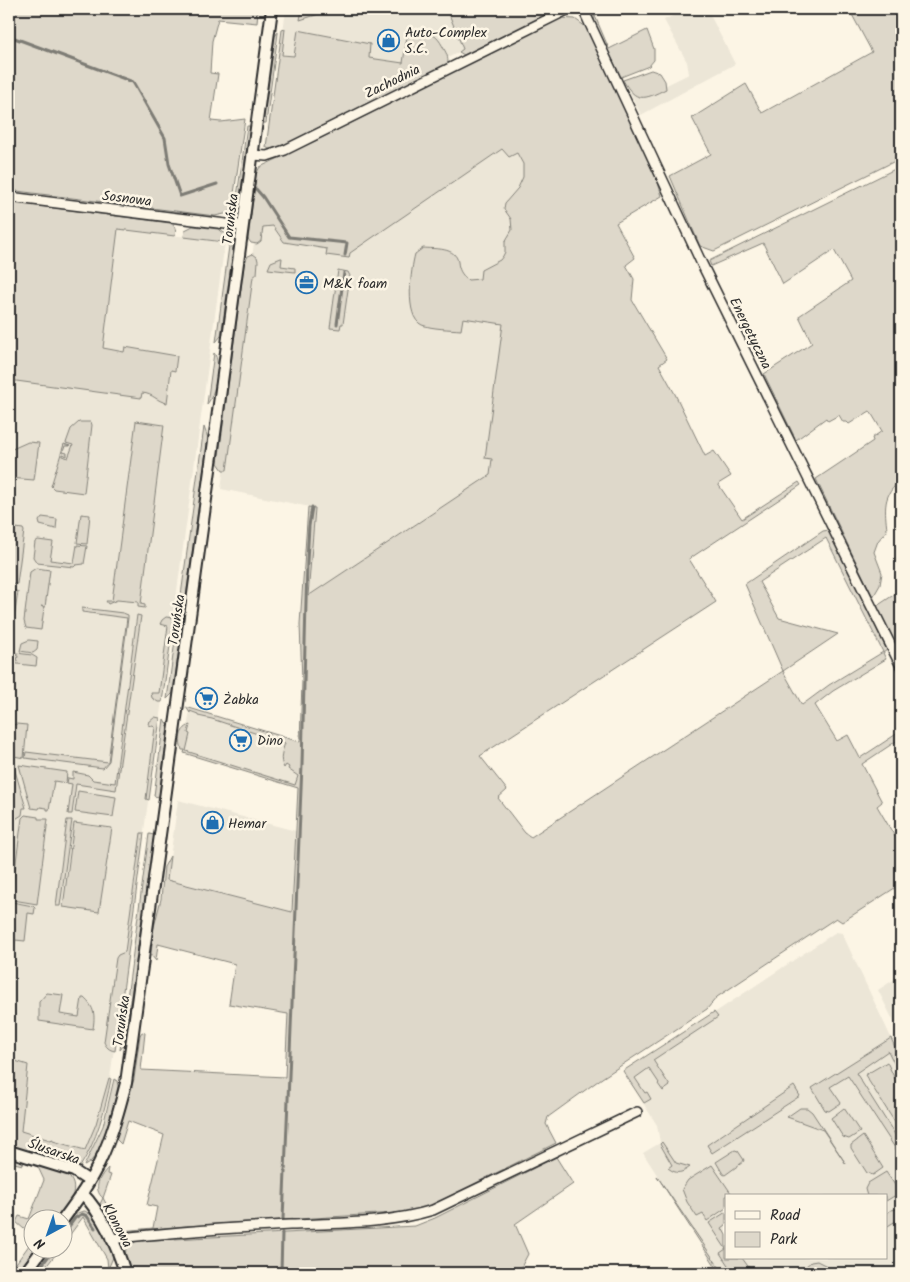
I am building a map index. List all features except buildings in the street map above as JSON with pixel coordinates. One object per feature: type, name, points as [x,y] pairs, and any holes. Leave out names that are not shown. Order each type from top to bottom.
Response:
[{"type":"street","name":"Toruńska","points":[[70,1210],[90,1181],[116,1119],[126,1083],[272,9]]},
{"type":"street","name":"Zachodnia","points":[[252,155],[267,156],[285,150],[569,9]]},
{"type":"street","name":"Energetyczna","points":[[583,9],[701,262],[901,666]]},
{"type":"street","name":"Sosnowa","points":[[9,197],[242,226]]},
{"type":"street","points":[[111,1239],[194,1230],[371,1221],[421,1214],[433,1210],[637,1112]]},
{"type":"street","name":"Ślusarska","points":[[9,1150],[74,1171],[90,1181]]},
{"type":"street","name":"Klonowa","points":[[82,1193],[95,1210],[111,1239],[126,1273]]},
{"type":"street","points":[[25,1273],[35,1260]]},
{"type":"shaded area","points":[[286,9],[541,10],[418,73],[280,54]]},
{"type":"shaded area","points":[[687,9],[707,9],[735,64],[641,115],[628,89],[646,95],[689,74],[687,62],[664,20]]},
{"type":"shaded area","name":"M&K foam","points":[[534,127],[490,476],[308,596],[315,508],[221,489],[260,198]]},
{"type":"shaded area","points":[[118,228],[225,242],[110,1078],[100,1120],[82,1163],[9,1141],[9,250],[113,264]]},
{"type":"shaded area","points":[[190,708],[300,743],[298,788],[184,752]]},
{"type":"shaded area","points":[[178,800],[296,831],[292,912],[167,880]]},
{"type":"shaded area","points":[[836,932],[842,933],[901,1059],[901,1273],[720,1273],[643,1153],[660,1143],[657,1125],[624,1073]]},
{"type":"shaded area","points":[[901,975],[901,1020],[895,1024],[878,990]]},
{"type":"green space","points":[[9,9],[258,10],[257,23],[218,19],[212,41],[210,73],[218,74],[211,121],[221,122],[245,119],[232,207],[229,213],[215,216],[9,190]]},
{"type":"green space","points":[[302,9],[324,9],[322,13],[300,20]]},
{"type":"green space","points":[[447,9],[556,9],[464,55],[459,52],[463,49]]},
{"type":"green space","points":[[593,9],[600,9],[595,16],[609,49],[647,30],[654,49],[654,60],[649,66],[621,77],[595,24]]},
{"type":"green space","points":[[849,9],[901,9],[901,158],[714,251],[700,246],[670,176],[711,154],[692,118],[746,84],[762,113],[872,52]]},
{"type":"green space","points":[[561,18],[575,19],[586,27],[656,176],[662,196],[616,223],[635,258],[626,265],[634,279],[632,300],[667,359],[659,365],[705,456],[714,451],[731,476],[718,484],[742,519],[799,482],[801,485],[689,559],[716,602],[480,756],[507,790],[498,798],[525,833],[531,837],[783,671],[745,584],[823,531],[829,530],[887,650],[883,653],[886,659],[833,691],[815,705],[837,741],[848,735],[860,758],[901,731],[901,738],[862,764],[882,802],[877,806],[901,847],[901,884],[842,922],[836,918],[717,997],[707,1009],[602,1078],[548,1117],[546,1124],[556,1143],[430,1206],[410,1212],[118,1232],[106,1220],[100,1204],[103,1198],[121,1231],[153,1228],[157,1207],[147,1205],[164,1135],[128,1121],[121,1144],[116,1139],[134,1079],[142,1032],[145,1033],[141,1070],[285,1077],[288,1014],[229,1004],[235,964],[158,944],[156,961],[151,955],[153,931],[161,899],[164,867],[170,856],[167,880],[292,912],[298,788],[184,753],[185,750],[182,750],[180,739],[184,729],[190,725],[186,751],[295,785],[298,776],[288,769],[289,767],[286,765],[284,768],[281,759],[285,743],[198,716],[198,714],[190,711],[190,713],[186,707],[300,742],[302,681],[300,624],[308,507],[315,508],[308,596],[490,475],[492,459],[485,458],[503,324],[463,318],[461,330],[422,325],[416,320],[413,313],[410,292],[415,254],[423,248],[449,251],[456,257],[461,272],[468,280],[480,279],[481,270],[500,260],[505,252],[505,242],[512,230],[511,219],[504,209],[505,203],[518,188],[523,177],[523,164],[517,153],[509,157],[502,149],[350,253],[349,258],[326,255],[327,249],[284,242],[273,226],[263,227],[261,241],[257,244],[251,243],[248,239],[256,174],[260,167]],"holes":[[[826,538],[883,652],[829,685],[802,705],[783,671],[838,634],[779,618],[759,582]]]},
{"type":"green space","points":[[285,29],[282,55],[294,56],[298,30],[370,44],[369,58],[403,63],[407,36],[429,34],[433,35],[440,42],[447,54],[448,64],[279,147],[269,149],[266,147],[282,30]]},
{"type":"green space","points":[[278,32],[266,123],[263,123],[275,36]]},
{"type":"green space","points":[[651,70],[660,73],[665,81],[666,89],[646,97],[637,96],[632,93],[623,80]]},
{"type":"green space","points":[[247,126],[250,126],[239,204],[235,211]]},
{"type":"green space","points":[[901,166],[901,481],[895,486],[888,497],[886,503],[887,530],[878,541],[874,552],[882,573],[880,585],[873,597],[816,479],[873,441],[872,438],[882,431],[870,411],[849,424],[843,422],[839,415],[828,421],[826,418],[796,440],[764,374],[812,343],[799,316],[851,281],[834,250],[783,284],[763,243],[711,266],[709,261]]},
{"type":"green space","points":[[9,202],[170,223],[173,225],[175,236],[118,229],[103,348],[124,352],[125,347],[177,356],[175,371],[171,370],[167,403],[142,393],[141,398],[9,380]]},
{"type":"green space","points":[[193,226],[218,229],[226,234],[224,242],[184,237],[185,230]]},
{"type":"green space","points":[[230,239],[233,251],[221,336],[216,342]]},
{"type":"green space","points":[[253,254],[257,257],[258,261],[257,274],[253,277],[227,470],[223,470],[218,463],[244,265],[248,256]]},
{"type":"green space","points":[[282,258],[281,266],[295,268],[295,272],[268,269],[271,262]]},
{"type":"green space","points":[[338,270],[348,272],[350,276],[343,324],[341,324],[340,329],[330,328]]},
{"type":"green space","points":[[214,353],[217,364],[216,379],[213,394],[207,404]]},
{"type":"green space","points":[[136,421],[164,425],[141,604],[145,605],[145,608],[138,607],[138,602],[117,600],[108,604],[106,601],[112,601]]},
{"type":"green space","points":[[79,422],[91,422],[92,425],[84,493],[54,489],[51,486],[64,444],[70,446],[65,446],[63,452],[67,453],[67,456],[63,454],[63,456],[68,458],[73,445],[66,443],[71,429]]},
{"type":"green space","points":[[204,427],[208,438],[185,604],[179,610]]},
{"type":"green space","points":[[28,442],[39,443],[34,480],[9,478],[10,450]]},
{"type":"green space","points":[[81,514],[90,515],[87,544],[77,543]]},
{"type":"green space","points":[[42,517],[57,519],[56,529],[40,525],[39,521]]},
{"type":"green space","points":[[9,527],[23,529],[24,531],[17,584],[9,583]]},
{"type":"green space","points":[[38,540],[53,542],[50,560],[74,563],[77,545],[87,546],[84,564],[74,567],[37,563],[33,557],[35,542]]},
{"type":"green space","points":[[36,568],[50,570],[45,607],[41,606],[44,608],[41,630],[26,628],[24,621],[30,572]]},
{"type":"green space","points":[[9,588],[18,592],[11,638],[9,640]]},
{"type":"green space","points":[[901,590],[901,658],[877,606]]},
{"type":"green space","points":[[82,608],[128,615],[109,761],[103,768],[25,758],[26,752],[108,762],[127,618],[82,612]]},
{"type":"green space","points":[[137,615],[141,616],[116,790],[76,784],[72,814],[68,814],[72,784],[67,783],[68,778],[73,779],[73,772],[88,775],[93,780],[115,783]]},
{"type":"green space","points":[[166,617],[174,618],[162,702],[158,702],[152,698],[151,693],[159,693],[168,626],[160,624]]},
{"type":"green space","points":[[178,619],[182,626],[173,693],[167,699]]},
{"type":"green space","points":[[29,640],[38,641],[37,650],[33,653],[20,651],[22,643]]},
{"type":"green space","points":[[9,652],[32,655],[37,658],[36,666],[9,663],[9,660],[17,661],[18,656],[10,654],[9,658]]},
{"type":"green space","points":[[155,717],[160,718],[149,800],[146,799],[155,727],[148,723]]},
{"type":"green space","points":[[164,719],[168,726],[159,797],[154,796]]},
{"type":"green space","points":[[13,725],[27,725],[24,758],[14,756],[11,744]]},
{"type":"green space","points":[[13,764],[26,808],[23,808],[22,815],[9,823],[9,765]]},
{"type":"green space","points":[[19,765],[67,772],[66,783],[54,781],[49,810],[40,807],[39,809],[31,808]]},
{"type":"green space","points":[[78,791],[116,797],[113,817],[75,812]]},
{"type":"green space","points":[[25,815],[38,817],[38,819],[48,819],[37,904],[11,898],[22,818]]},
{"type":"green space","points":[[67,820],[72,820],[60,906],[56,906]]},
{"type":"green space","points":[[74,823],[112,828],[99,912],[63,907]]},
{"type":"green space","points":[[141,833],[144,833],[115,1051],[108,1048],[104,1042],[116,958],[125,952]]},
{"type":"green space","points":[[149,834],[154,835],[124,1045],[120,1050]]},
{"type":"green space","points":[[12,902],[35,908],[34,914],[28,913],[25,941],[15,940],[9,991],[9,903]]},
{"type":"green space","points":[[47,993],[63,995],[60,1014],[79,1017],[82,998],[84,998],[93,1012],[93,1029],[39,1021],[39,1002]]},
{"type":"green space","points":[[714,1012],[718,1017],[653,1060],[670,1086],[663,1091],[649,1068],[635,1078],[651,1099],[644,1103],[623,1071]]},
{"type":"green space","points":[[891,1038],[901,1061],[901,1077],[888,1051],[856,1073],[901,1144],[901,1157],[848,1076],[830,1087],[841,1103],[829,1111],[825,1110],[812,1088]]},
{"type":"green space","points":[[9,1059],[28,1065],[21,1131],[85,1150],[96,1124],[109,1078],[111,1079],[100,1124],[80,1167],[9,1147]]},
{"type":"green space","points":[[887,1062],[901,1092],[901,1132],[865,1075]]},
{"type":"green space","points":[[114,1079],[117,1081],[118,1086],[107,1130],[97,1153],[84,1166],[103,1126]]},
{"type":"green space","points":[[794,1086],[800,1096],[712,1153],[707,1145]]},
{"type":"green space","points":[[800,1108],[807,1108],[812,1112],[846,1164],[823,1130],[787,1117]]},
{"type":"green space","points":[[844,1108],[860,1132],[849,1139],[843,1137],[831,1118]]},
{"type":"green space","points":[[863,1136],[883,1168],[873,1175],[867,1173],[851,1148],[851,1145]]},
{"type":"green space","points":[[662,1142],[676,1163],[690,1167],[679,1172],[674,1172],[668,1168],[672,1165],[660,1144]]},
{"type":"green space","points":[[735,1150],[738,1151],[744,1160],[725,1175],[716,1162]]},
{"type":"green space","points":[[9,1154],[64,1172],[70,1178],[74,1190],[63,1210],[32,1210],[44,1180],[38,1167],[24,1162],[23,1165],[14,1163],[9,1176]]},
{"type":"green space","points":[[556,1157],[573,1184],[515,1224],[528,1254],[518,1273],[131,1273],[125,1259],[126,1247],[137,1241],[415,1226],[435,1218]]},
{"type":"green space","points":[[712,1165],[732,1194],[725,1194],[725,1209],[707,1221],[703,1214],[697,1217],[687,1202],[682,1189],[688,1180]]},
{"type":"green space","points":[[108,1168],[107,1174],[111,1175],[103,1198],[98,1191],[98,1183]]},
{"type":"green space","points":[[886,1172],[897,1188],[901,1185],[901,1192],[888,1200],[888,1194],[866,1194],[865,1189],[868,1183]]},
{"type":"green space","points":[[657,1176],[723,1273],[720,1273]]},
{"type":"green space","points":[[891,1210],[901,1210],[901,1218],[888,1226],[888,1212]]},
{"type":"green space","points":[[85,1211],[95,1219],[106,1237],[114,1255],[108,1269],[107,1259],[83,1217],[72,1232],[72,1218]]},
{"type":"green space","points":[[725,1213],[725,1226],[722,1228],[725,1233],[725,1247],[709,1223]]},
{"type":"green space","points":[[19,1216],[22,1217],[22,1227],[16,1222]]},
{"type":"green space","points":[[725,1250],[725,1260],[743,1260],[750,1269],[749,1273],[733,1273],[720,1253]]},
{"type":"green space","points":[[22,1255],[22,1260],[26,1260],[16,1273],[9,1273]]},
{"type":"green space","points":[[42,1260],[51,1260],[41,1273],[32,1273]]},
{"type":"green space","points":[[817,1261],[827,1266],[816,1273],[797,1273],[811,1262]]},
{"type":"waterway","points":[[9,36],[133,82],[165,138],[169,164],[180,196],[217,184]]},
{"type":"waterway","points":[[256,189],[289,237],[347,243],[345,255]]},
{"type":"waterway","points":[[337,324],[344,273]]},
{"type":"waterway","points":[[283,1219],[302,765],[307,561],[312,507]]},
{"type":"waterway","points":[[72,1222],[82,1214],[87,1216],[95,1228]]},
{"type":"waterway","points":[[281,1273],[282,1233]]},
{"type":"waterway","points":[[36,1273],[46,1260]]},
{"type":"place","name":"Auto-Complex S.C.","points":[[389,40]]},
{"type":"place","name":"M&K foam","points":[[307,283]]},
{"type":"place","name":"Żabka","points":[[207,699]]},
{"type":"place","name":"Dino","points":[[241,740]]},
{"type":"place","name":"Hemar","points":[[212,823]]}]
